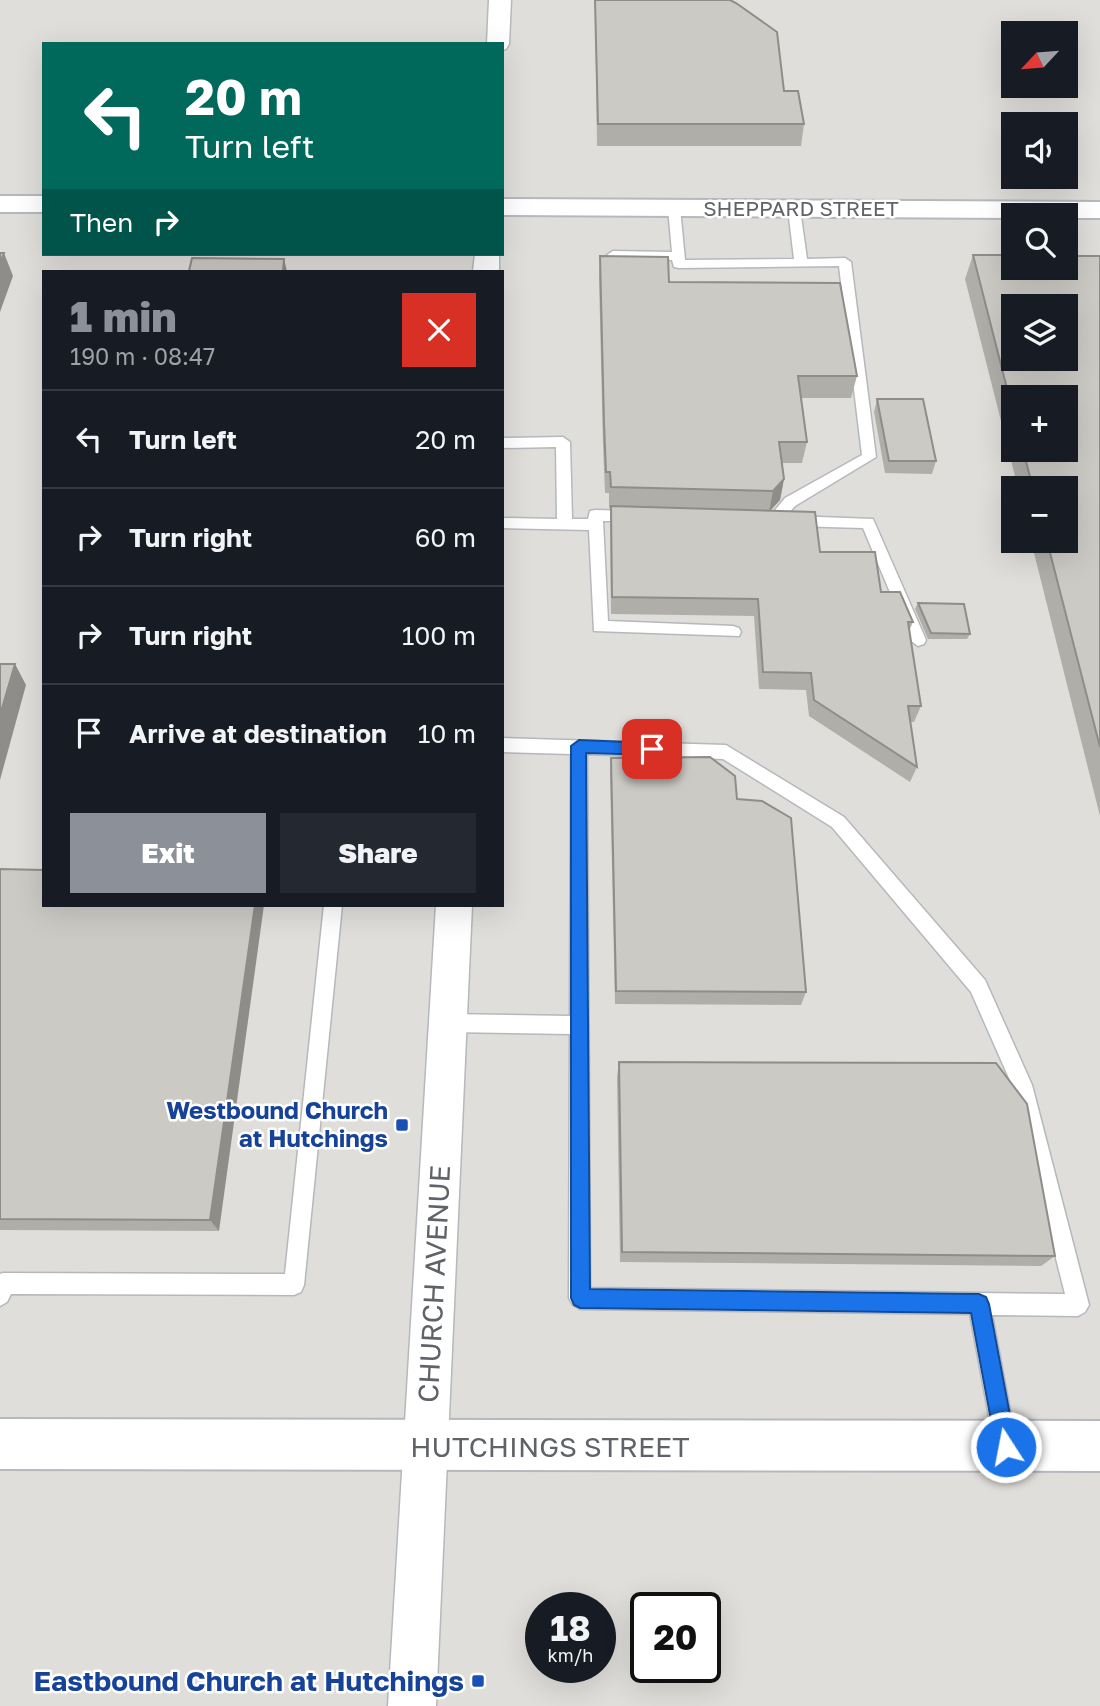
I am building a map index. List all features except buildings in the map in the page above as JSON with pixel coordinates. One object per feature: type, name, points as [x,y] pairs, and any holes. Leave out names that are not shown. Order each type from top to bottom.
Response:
[{"type":"street","points":[[498,42],[500,0]]},
{"type":"street","points":[[0,204],[42,204]]},
{"type":"street","name":"SHEPPARD STREET","points":[[504,207],[1100,210]]},
{"type":"street","name":"CHURCH AVENUE","points":[[412,1706],[454,907]]},
{"type":"street","name":"HUTCHINGS STREET","points":[[0,1444],[426,1447],[1100,1446]]},
{"type":"lane","points":[[674,208],[679,264],[845,262],[869,457],[790,502],[767,520],[868,523],[918,640]]},
{"type":"lane","points":[[794,209],[801,263]]},
{"type":"lane","points":[[613,255],[678,256]]},
{"type":"lane","points":[[504,443],[563,442],[565,524]]},
{"type":"lane","points":[[650,517],[596,515],[600,627],[733,632]]},
{"type":"lane","points":[[504,523],[596,525]]},
{"type":"lane","points":[[504,746],[579,746],[726,752],[838,822],[978,986],[1022,1085],[1078,1305],[580,1298],[579,746]]},
{"type":"lane","points":[[0,1295],[3,1283],[294,1285],[333,907]]},
{"type":"lane","points":[[448,1023],[579,1025]]},
{"type":"lane","points":[[979,1304],[1006,1447]]},
{"type":"shaded area","points":[[0,0],[1100,0],[1100,1706],[0,1706]]},
{"type":"place","name":"Westbound Church at Hutchings","points":[[402,1125]]},
{"type":"place","name":"Eastbound Church at Hutchings","points":[[478,1681]]},
{"type":"route","points":[[652,749],[579,746],[580,1298],[979,1304],[1006,1447]]}]
